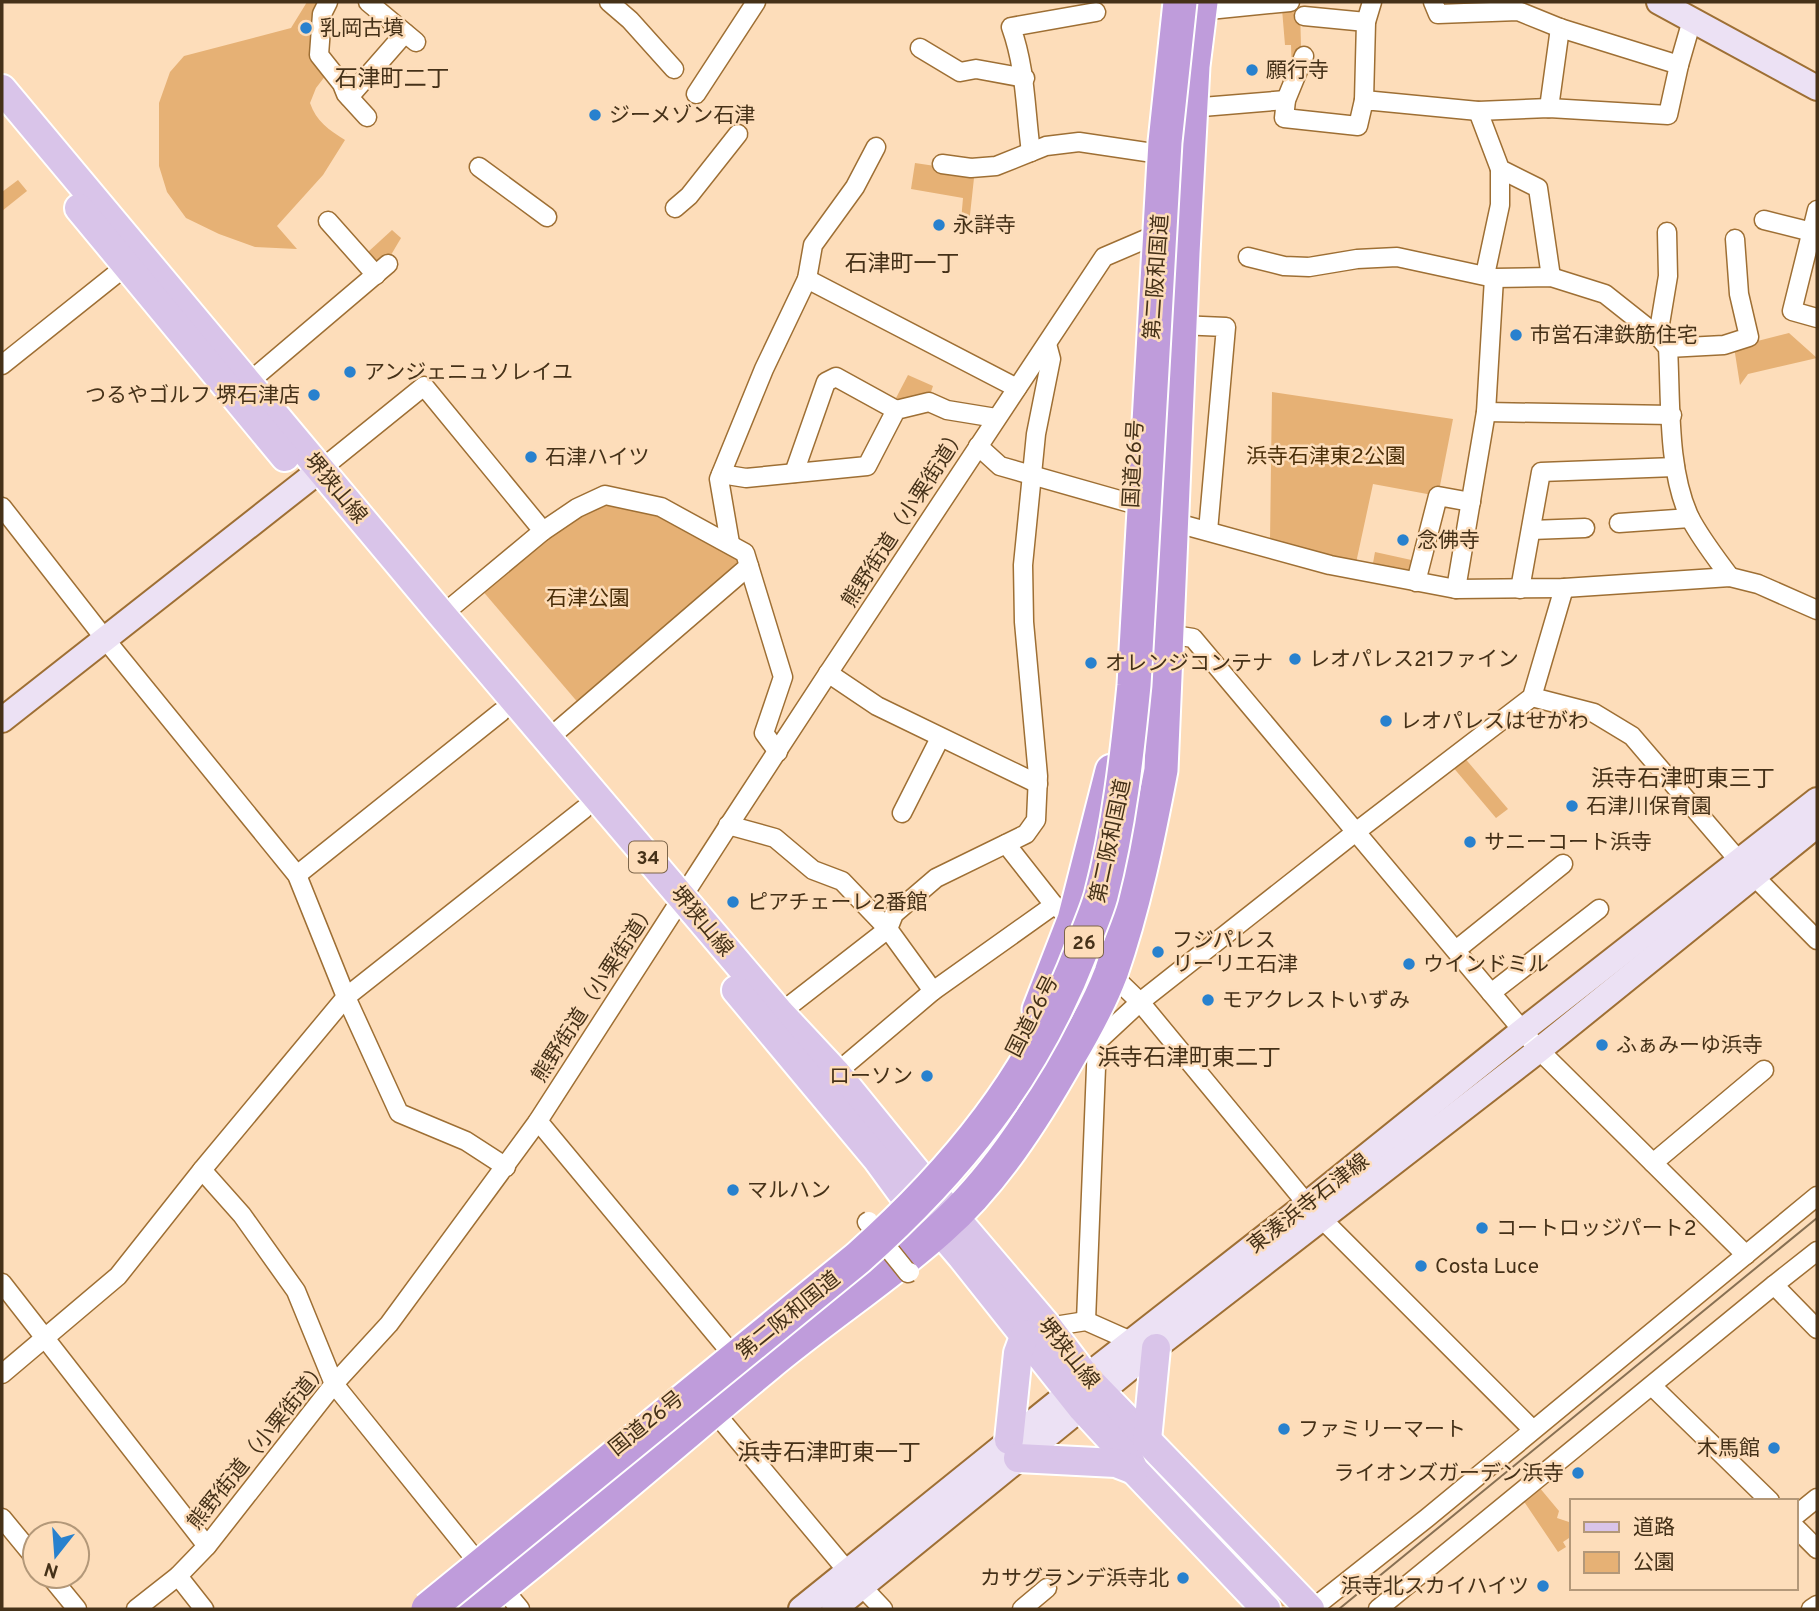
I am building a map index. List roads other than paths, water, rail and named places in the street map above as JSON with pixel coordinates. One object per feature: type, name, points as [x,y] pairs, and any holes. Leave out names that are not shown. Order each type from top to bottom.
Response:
[{"type":"highway","name":"国道26号","points":[[417,1609],[855,1255],[915,1190],[1005,1069],[1036,1016],[1064,912],[1112,771],[1119,723],[1146,239],[1166,2]]},
{"type":"highway","name":"国道26号","points":[[472,1609],[511,1598],[710,1412],[947,1223],[1037,1114],[1090,1039],[1146,852],[1161,770],[1194,4]]},
{"type":"highway","name":"第二阪和国道","points":[[428,1609],[891,1229],[955,1162],[981,1130],[1028,1062],[1048,1027],[1070,980],[1100,899],[1125,769],[1134,685],[1164,156],[1194,4]]},
{"type":"highway","name":"第二阪和国道","points":[[459,1609],[905,1246],[971,1174],[1024,1105],[1068,1031],[1088,988],[1104,946],[1128,856],[1143,767],[1166,419],[1173,253],[1194,4]]},
{"type":"main road","name":"堺狭山線","points":[[2,89],[248,382],[313,475],[501,712],[584,809],[836,1073],[915,1190]]},
{"type":"main road","name":"堺狭山線","points":[[2,113],[126,266],[442,615],[548,739],[877,1159],[915,1190],[947,1223],[1036,1330],[1085,1393],[1134,1471],[1266,1609]]},
{"type":"main road","points":[[1036,1330],[1018,1353],[1014,1449],[1116,1463],[1134,1471]]},
{"type":"main road","points":[[1144,1345],[1147,1440]]},
{"type":"main road","name":"堺狭山線","points":[[1085,1393],[1147,1440],[1311,1609]]},
{"type":"street","points":[[328,2],[322,14],[319,55],[367,117]]},
{"type":"street","points":[[349,96],[411,37],[368,2]]},
{"type":"street","points":[[609,2],[630,20],[674,69]]},
{"type":"street","points":[[696,94],[757,2]]},
{"type":"street","points":[[1194,4],[1290,2]]},
{"type":"street","points":[[1304,56],[1286,100],[1284,118],[1358,125],[1364,100],[1366,22],[1372,2]]},
{"type":"street","points":[[1433,2],[1438,14],[1518,11],[1560,28],[1679,65]]},
{"type":"street","points":[[1659,2],[1817,88]]},
{"type":"street","points":[[1031,152],[1026,117],[1025,78],[1011,27],[1096,12]]},
{"type":"street","points":[[1304,16],[1366,22]]},
{"type":"street","points":[[1364,100],[1478,111],[1549,108],[1668,115],[1692,20]]},
{"type":"street","points":[[1549,108],[1560,28]]},
{"type":"street","points":[[920,48],[960,72],[976,69],[1025,78]]},
{"type":"street","points":[[1190,108],[1286,100]]},
{"type":"street","points":[[1456,589],[1486,412],[1490,277],[1500,205],[1500,169],[1478,111]]},
{"type":"street","points":[[675,208],[689,196],[738,134]]},
{"type":"street","points":[[942,163],[971,168],[996,166],[1046,146],[1079,142],[1153,153]]},
{"type":"street","points":[[730,543],[719,479],[764,369],[807,279],[813,245],[855,187],[876,146]]},
{"type":"street","points":[[479,167],[547,217]]},
{"type":"street","points":[[1500,169],[1538,188],[1551,277]]},
{"type":"street","points":[[1817,210],[1792,311],[1817,318]]},
{"type":"street","points":[[1764,220],[1812,232]]},
{"type":"street","points":[[248,382],[382,270],[328,221]]},
{"type":"street","points":[[1667,232],[1668,276],[1663,342],[1675,467],[1690,518],[1730,577]]},
{"type":"street","name":"熊野街道（小栗街道）","points":[[136,1609],[178,1576],[207,1546],[334,1384],[389,1324],[506,1167],[728,825],[1104,257],[1146,239]]},
{"type":"street","points":[[1248,257],[1284,266],[1309,267],[1357,259],[1397,257],[1490,277],[1551,277],[1605,294],[1663,342],[1724,345],[1749,337],[1738,294],[1735,239]]},
{"type":"street","points":[[2,365],[126,266]]},
{"type":"street","points":[[807,279],[1017,388]]},
{"type":"street","points":[[1179,325],[1226,327],[1208,531]]},
{"type":"street","points":[[780,1013],[888,929],[894,915],[936,878],[1026,834],[1036,820],[1038,784],[1023,599],[1023,565],[1036,434],[1051,359],[1047,344]]},
{"type":"street","points":[[794,473],[826,382],[836,377],[896,410],[929,402],[947,410],[996,418]]},
{"type":"street","points":[[2,720],[424,386],[543,531]]},
{"type":"street","points":[[721,474],[746,478],[867,466],[896,410]]},
{"type":"street","points":[[1486,412],[1672,415]]},
{"type":"street","points":[[978,446],[1000,466],[1130,503],[1173,522],[1330,565],[1416,582],[1456,589],[1520,589],[1730,577],[1758,584],[1817,610]]},
{"type":"street","points":[[1520,589],[1541,472],[1675,467]]},
{"type":"street","points":[[442,615],[543,531],[577,508],[605,495],[661,507],[745,553],[783,677],[764,733],[778,752]]},
{"type":"street","points":[[1416,582],[1438,496],[1471,502]]},
{"type":"street","points":[[2,507],[297,876],[346,997],[399,1113],[466,1141],[506,1167]]},
{"type":"street","points":[[1619,523],[1690,518]]},
{"type":"street","points":[[1531,530],[1585,527]]},
{"type":"street","points":[[548,739],[749,565]]},
{"type":"street","points":[[1086,1321],[1090,1039],[1532,696],[1564,588]]},
{"type":"street","points":[[1168,634],[1193,638],[1539,1050],[1746,1255]]},
{"type":"street","points":[[828,673],[877,706],[1038,784]]},
{"type":"street","points":[[1532,696],[1594,713],[1633,736],[1747,869],[1817,940]]},
{"type":"street","points":[[297,876],[501,712]]},
{"type":"street","points":[[902,813],[940,738]]},
{"type":"street","name":"東湊浜寺石津線","points":[[1314,1210],[1539,1050],[1747,869],[1817,800]]},
{"type":"street","points":[[2,1374],[118,1276],[346,997],[584,809]]},
{"type":"street","points":[[728,825],[775,838],[813,870],[842,881],[888,929],[933,991]]},
{"type":"street","name":"東湊浜寺石津線","points":[[801,1609],[855,1580],[1014,1449],[1314,1210],[1522,1031],[1747,869],[1817,825]]},
{"type":"street","points":[[836,1073],[933,991],[1064,912],[1006,844]]},
{"type":"street","points":[[1456,950],[1563,864]]},
{"type":"street","points":[[1491,993],[1599,909]]},
{"type":"street","points":[[1111,974],[1140,1002],[1314,1210],[1532,1429]]},
{"type":"street","points":[[1653,1163],[1764,1070]]},
{"type":"street","points":[[538,1121],[732,1354]]},
{"type":"street","points":[[202,1170],[242,1215],[296,1290],[334,1384],[476,1560]]},
{"type":"street","points":[[1311,1609],[1427,1518],[1817,1196]]},
{"type":"street","points":[[869,1221],[908,1273],[910,1272]]},
{"type":"street","points":[[1378,1609],[1817,1251]]},
{"type":"street","points":[[2,1283],[207,1546]]},
{"type":"street","points":[[1774,1285],[1817,1329]]},
{"type":"street","points":[[1036,1330],[1086,1321],[1144,1345]]},
{"type":"street","points":[[1652,1385],[1768,1499]]},
{"type":"street","points":[[710,1412],[722,1421],[855,1580],[883,1609]]},
{"type":"street","points":[[1798,1513],[1817,1498]]},
{"type":"street","points":[[2,1518],[21,1541]]},
{"type":"street","points":[[1798,1530],[1817,1549]]},
{"type":"street","points":[[178,1576],[204,1609]]},
{"type":"street","name":"東湊浜寺石津線","points":[[834,1609],[855,1580]]},
{"type":"street","points":[[1022,1609],[1047,1588]]},
{"type":"street","points":[[61,1590],[77,1609]]},
{"type":"street","points":[[1811,1609],[1817,1605]]},
{"type":"tram line","points":[[1339,1609],[1817,1218]]},
{"type":"place","name":"乳岡古墳","points":[[306,28]]},
{"type":"place","name":"願行寺","points":[[1252,70]]},
{"type":"place","name":"ジーメゾン石津","points":[[595,115]]},
{"type":"place","name":"永詳寺","points":[[939,225]]},
{"type":"place","name":"市営石津鉄筋住宅","points":[[1516,335]]},
{"type":"place","name":"アンジェニュソレイユ","points":[[350,372]]},
{"type":"place","name":"つるやゴルフ 堺石津店","points":[[314,395]]},
{"type":"place","name":"石津ハイツ","points":[[531,457]]},
{"type":"place","name":"念佛寺","points":[[1403,540]]},
{"type":"place","name":"レオパレス21ファイン","points":[[1295,659]]},
{"type":"place","name":"オレンジコンテナ","points":[[1091,663]]},
{"type":"place","name":"レオパレスはせがわ","points":[[1386,721]]},
{"type":"place","name":"石津川保育園","points":[[1572,806]]},
{"type":"place","name":"サニーコート浜寺","points":[[1470,842]]},
{"type":"place","name":"ピアチェーレ2番館","points":[[733,902]]},
{"type":"place","name":"フジパレス リーリエ石津","points":[[1158,952]]},
{"type":"place","name":"ウインドミル","points":[[1409,964]]},
{"type":"place","name":"モアクレストいずみ","points":[[1208,1000]]},
{"type":"place","name":"ふぁみーゆ浜寺","points":[[1602,1045]]},
{"type":"place","name":"ローソン","points":[[927,1076]]},
{"type":"place","name":"マルハン","points":[[733,1190]]},
{"type":"place","name":"コートロッジパート2","points":[[1482,1228]]},
{"type":"place","name":"Costa Luce","points":[[1421,1266]]},
{"type":"place","name":"ファミリーマート","points":[[1284,1429]]},
{"type":"place","name":"木馬館","points":[[1774,1448]]},
{"type":"place","name":"ライオンズガーデン浜寺","points":[[1578,1473]]},
{"type":"place","name":"カサグランデ浜寺北","points":[[1183,1578]]},
{"type":"place","name":"浜寺北スカイハイツ","points":[[1543,1586]]},
{"type":"district","name":"石津町二丁","points":[[392,78]]},
{"type":"district","name":"石津町一丁","points":[[902,263]]},
{"type":"district","name":"浜寺石津町東三丁","points":[[1683,778]]},
{"type":"district","name":"浜寺石津町東二丁","points":[[1189,1057]]},
{"type":"district","name":"浜寺石津町東一丁","points":[[829,1452]]},
{"type":"park label","name":"浜寺石津東2公園","points":[[1326,456]]},
{"type":"park label","name":"石津公園","points":[[588,598]]}]
